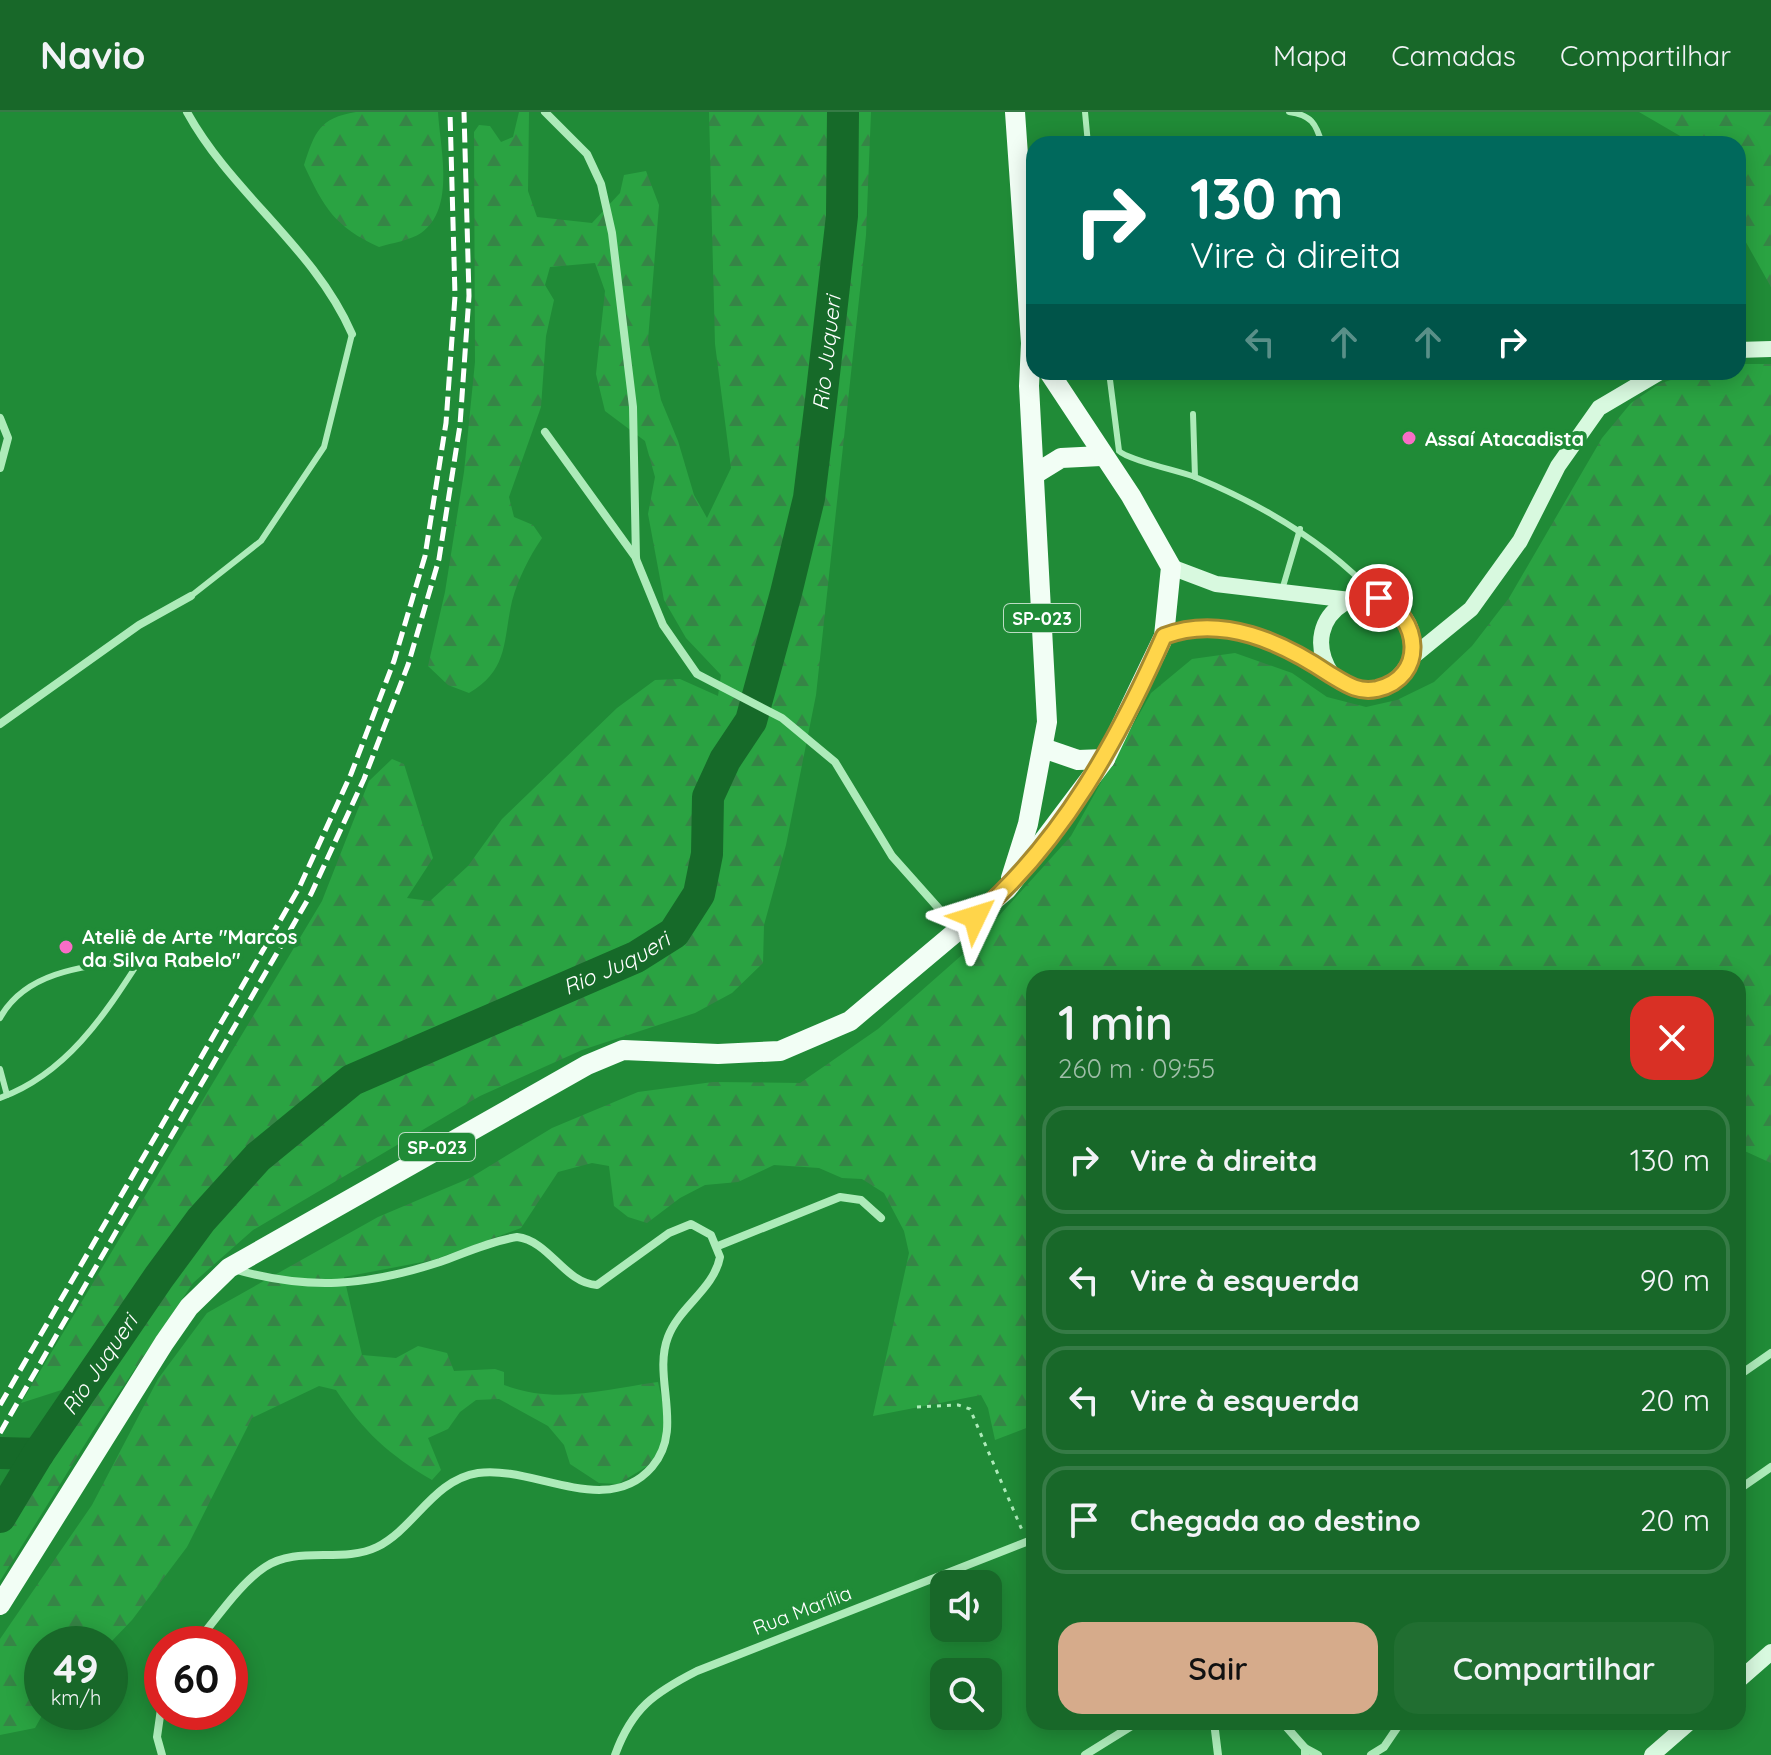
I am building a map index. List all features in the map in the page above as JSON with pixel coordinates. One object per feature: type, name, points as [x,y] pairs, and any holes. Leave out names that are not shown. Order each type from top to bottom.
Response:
[{"type":"main road","name":"SP-023","points":[[1015,112],[1026,263]]},
{"type":"main road","points":[[1746,350],[1771,349]]},
{"type":"main road","name":"SP-023","points":[[1007,889],[1028,824],[1047,722],[1029,380]]},
{"type":"main road","points":[[1054,380],[1101,456],[1131,496],[1171,567],[1216,584],[1350,600],[1379,598],[1403,614],[1411,627],[1411,658]]},
{"type":"main road","points":[[1164,636],[1184,628],[1208,626],[1238,630],[1332,675],[1344,685],[1376,689],[1391,683],[1411,658],[1471,609],[1520,541],[1558,466],[1599,408],[1646,380]]},
{"type":"main road","points":[[1035,474],[1061,458],[1101,456]]},
{"type":"main road","name":"SP-023","points":[[0,1605],[164,1343],[189,1307],[229,1268],[553,1080],[623,1050],[718,1054],[780,1051],[850,1021],[1007,889],[1105,759],[1164,636],[1171,567]]},
{"type":"main road","points":[[1332,675],[1323,662],[1321,632],[1327,618],[1350,600]]},
{"type":"main road","points":[[1043,748],[1078,760],[1105,759]]},
{"type":"main road","points":[[1746,1674],[1771,1652]]},
{"type":"main road","points":[[1652,1755],[1681,1730]]},
{"type":"street","points":[[187,112],[230,173],[323,278],[352,334]]},
{"type":"street","points":[[545,112],[587,154],[595,167],[609,221],[636,444],[636,559]]},
{"type":"street","points":[[0,418],[8,438],[0,468]]},
{"type":"street","points":[[545,432],[636,559],[663,625],[686,663],[697,674],[735,696],[782,718],[835,762],[892,856],[959,931]]},
{"type":"street","points":[[0,724],[139,625],[191,596]]},
{"type":"street","points":[[718,1246],[840,1197],[861,1200],[881,1218]]},
{"type":"street","points":[[211,1626],[263,1568],[288,1558],[356,1554],[377,1547],[399,1532],[439,1491],[460,1478],[480,1472],[499,1473],[597,1490],[619,1488],[637,1479],[651,1468],[664,1448],[667,1431],[664,1357],[667,1339],[715,1273],[720,1257],[718,1246],[700,1227],[678,1227],[597,1285],[585,1283],[542,1247],[517,1237],[395,1275],[333,1285],[278,1282],[229,1268]]},
{"type":"street","points":[[1746,1370],[1771,1353]]},
{"type":"street","points":[[1746,1484],[1771,1467]]},
{"type":"street","name":"Rua Marília","points":[[615,1755],[630,1720],[642,1705],[685,1677],[748,1648],[1026,1542]]},
{"type":"street","points":[[158,1730],[162,1755]]},
{"type":"street","points":[[1085,1755],[1125,1730]]},
{"type":"street","points":[[1215,1730],[1218,1755]]},
{"type":"street","points":[[1288,1730],[1305,1752],[1318,1755]]},
{"type":"street","points":[[1371,1755],[1384,1747],[1396,1730]]},
{"type":"lane","points":[[1085,112],[1087,136]]},
{"type":"lane","points":[[1289,112],[1305,114],[1315,122],[1319,136]]},
{"type":"lane","points":[[191,596],[261,541],[324,447],[352,334]]},
{"type":"lane","points":[[1110,380],[1116,446],[1122,455],[1195,477],[1300,529],[1351,569],[1379,598]]},
{"type":"lane","points":[[1193,414],[1195,477]]},
{"type":"lane","points":[[1282,590],[1300,529]]},
{"type":"lane","points":[[0,1018],[8,1003],[41,978],[140,960],[111,1004],[68,1056],[4,1096],[0,1069]]},
{"type":"path","points":[[917,1407],[958,1405],[970,1409],[1026,1531]]},
{"type":"green space","points":[[356,112],[438,112],[443,160],[442,194],[432,222],[421,233],[379,247],[341,224],[325,205],[311,180],[304,165],[320,128],[334,118]]},
{"type":"green space","points":[[519,112],[529,112],[528,191],[537,217],[592,223],[620,193],[624,175],[646,171],[659,205],[648,340],[661,400],[678,441],[694,495],[707,518],[731,468],[715,344],[709,112],[871,112],[866,235],[816,695],[786,845],[764,925],[763,963],[732,993],[695,1013],[582,1050],[480,1096],[253,1230],[193,1283],[95,1428],[0,1581],[0,1527],[86,1392],[77,1385],[21,1403],[322,901],[369,781],[392,759],[404,764],[433,858],[407,898],[430,901],[468,866],[502,819],[617,708],[655,680],[680,679],[718,696],[721,675],[686,638],[664,600],[648,514],[655,477],[645,441],[605,411],[596,374],[605,291],[595,263],[550,267],[545,285],[554,300],[546,336],[541,407],[509,497],[514,517],[533,525],[542,538],[524,568],[514,593],[498,664],[482,684],[469,693],[448,685],[428,666],[445,592],[464,472],[475,362],[474,132],[479,125],[490,126],[501,142],[513,137]]},
{"type":"green space","points":[[1639,112],[1771,112],[1771,287],[1746,242],[1746,136],[1680,136]]},
{"type":"green space","points":[[1746,364],[1771,364],[1771,1163],[1746,1152],[1746,970],[1026,970],[1026,1428],[995,1440],[988,1408],[981,1395],[873,1416],[909,1253],[904,1231],[884,1193],[862,1179],[842,1178],[819,1168],[774,1165],[738,1182],[705,1185],[680,1198],[647,1223],[628,1217],[614,1206],[609,1166],[592,1163],[558,1172],[521,1228],[433,1260],[344,1277],[362,1355],[396,1358],[418,1346],[447,1353],[454,1371],[495,1369],[504,1372],[504,1385],[543,1394],[581,1394],[658,1382],[665,1414],[662,1445],[651,1464],[618,1484],[599,1483],[570,1464],[564,1445],[548,1426],[499,1399],[476,1400],[460,1412],[448,1429],[428,1438],[441,1470],[432,1480],[378,1441],[336,1390],[319,1386],[252,1418],[187,1547],[126,1626],[24,1626],[25,1730],[0,1735],[0,1639],[92,1505],[158,1379],[207,1313],[378,1217],[470,1178],[552,1128],[638,1092],[713,1082],[800,1083],[878,1029],[971,947],[1071,836],[1151,693],[1192,659],[1235,653],[1292,673],[1327,697],[1366,707],[1397,700],[1434,682],[1472,646],[1509,598],[1602,438],[1631,403],[1671,380],[1746,380]]},
{"type":"waterway","name":"Rio Juqueri","points":[[0,1517],[38,1454],[159,1277],[201,1220],[258,1157],[352,1080],[636,957],[674,933],[699,894],[707,854],[708,797],[725,760],[751,721],[809,498],[842,216],[843,112]]},
{"type":"waterway","name":"Rio Juqueri","points":[[0,1453],[38,1454]]},
{"type":"railway","points":[[0,1405],[299,888],[351,774],[394,661],[425,556],[446,423],[455,296],[450,112]]},
{"type":"railway","points":[[0,1433],[311,894],[364,779],[408,665],[439,559],[460,425],[469,296],[464,112]]},
{"type":"place","name":"Assaí Atacadista","points":[[1409,438]]},
{"type":"place","name":"Ateliê de Arte \"Marcos da Silva Rabelo\"","points":[[66,947]]},
{"type":"route","points":[[975,917],[1007,889],[1059,825],[1105,759],[1164,636],[1184,628],[1208,626],[1238,630],[1297,656],[1344,685],[1360,690],[1376,689],[1391,683],[1403,672],[1411,658],[1413,643],[1411,627],[1403,614],[1379,598]]}]
